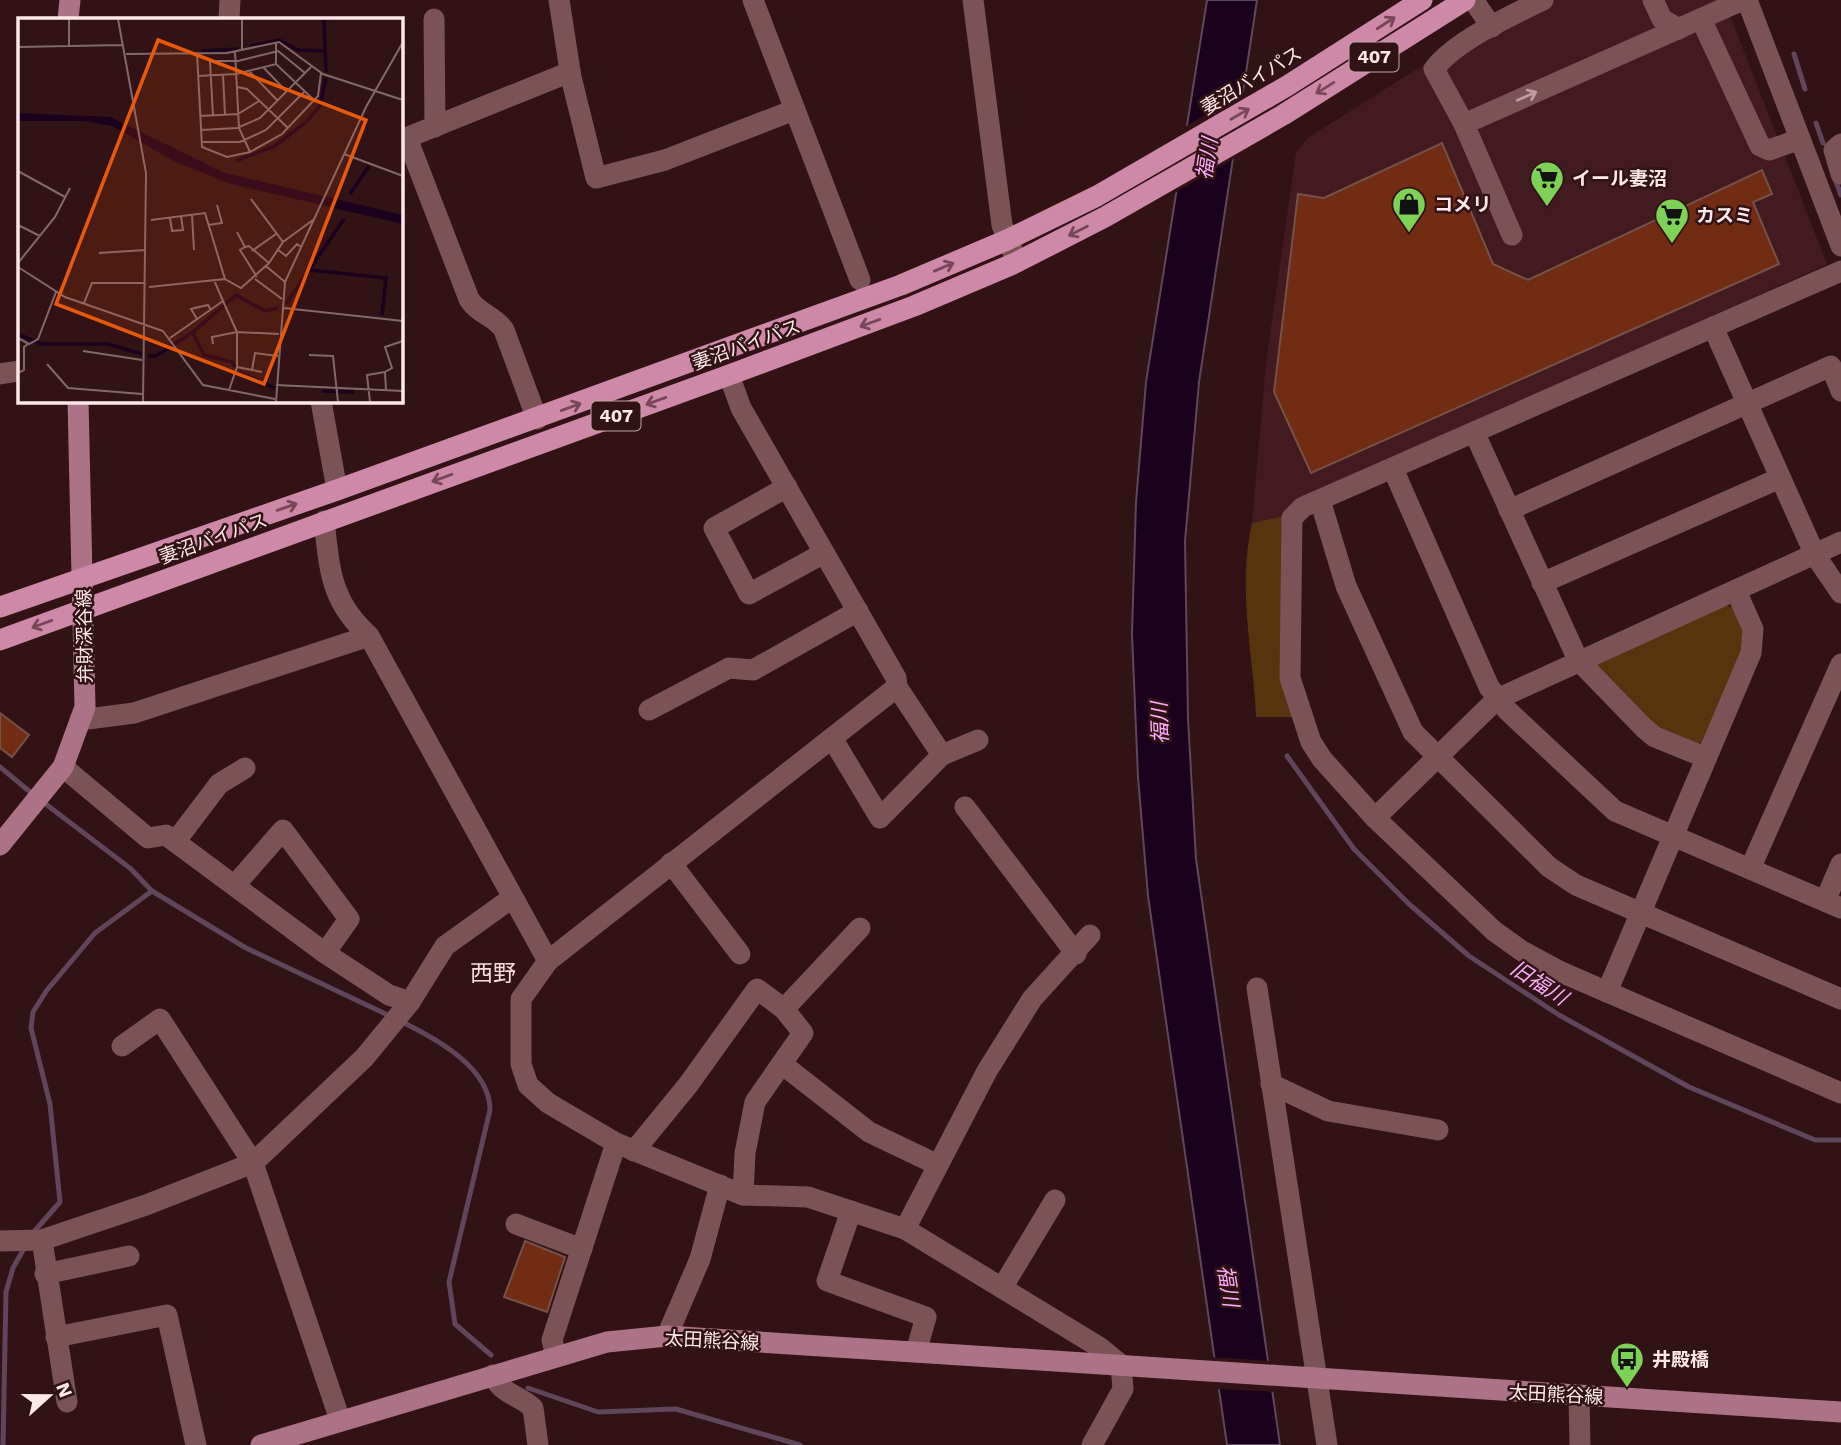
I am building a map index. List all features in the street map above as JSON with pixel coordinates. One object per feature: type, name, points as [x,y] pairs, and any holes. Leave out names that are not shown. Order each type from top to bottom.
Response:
[{"type":"highway","name":"妻沼バイパス","points":[[0,607],[537,419],[901,285],[1007,240],[1077,207],[1287,86],[1422,0]]},
{"type":"highway","name":"妻沼バイパス","points":[[0,640],[729,375],[914,306],[1017,262],[1283,114],[1465,0]]},
{"type":"main road","points":[[68,18],[70,0]]},
{"type":"main road","name":"弁財深谷線","points":[[0,845],[63,767],[85,707],[78,402]]},
{"type":"main road","name":"太田熊谷線","points":[[261,1445],[607,1342],[667,1336],[1841,1412]]},
{"type":"street","points":[[229,18],[230,0]]},
{"type":"street","points":[[559,0],[570,72],[596,178],[665,160],[794,110]]},
{"type":"street","points":[[753,0],[860,280]]},
{"type":"street","points":[[974,0],[1002,225],[1017,262]]},
{"type":"street","points":[[1473,0],[1492,27]]},
{"type":"street","points":[[1512,235],[1464,124],[1434,69],[1441,61],[1492,27],[1543,0]]},
{"type":"street","points":[[1653,0],[1662,19],[1700,17]]},
{"type":"street","points":[[1664,0],[1674,17],[1700,17]]},
{"type":"street","points":[[1464,124],[1700,17],[1745,0],[1841,246]]},
{"type":"street","points":[[1700,17],[1760,146],[1769,150],[1800,139]]},
{"type":"street","points":[[434,19],[435,127]]},
{"type":"street","points":[[537,419],[504,330],[499,322],[474,307],[469,299],[404,139],[570,72]]},
{"type":"street","points":[[1841,144],[1834,150],[1841,174]]},
{"type":"street","points":[[1840,1090],[1606,992],[1542,962],[1494,930],[1375,818],[1322,759],[1311,742],[1290,678],[1292,518],[1303,507],[1475,434],[1841,271]]},
{"type":"street","points":[[1713,327],[1815,555],[1841,593]]},
{"type":"street","points":[[1509,510],[1831,366],[1841,391]]},
{"type":"street","points":[[0,374],[18,371]]},
{"type":"street","points":[[729,375],[741,408],[896,678],[897,687],[942,755]]},
{"type":"street","points":[[321,402],[337,490]]},
{"type":"street","points":[[504,431],[512,453]]},
{"type":"street","points":[[1475,434],[1578,660],[1650,733],[1704,757]]},
{"type":"street","points":[[1393,469],[1497,699],[1603,803],[1615,811],[1833,905],[1841,864]]},
{"type":"street","points":[[1542,583],[1780,478]]},
{"type":"street","points":[[787,487],[714,528],[748,594],[824,553]]},
{"type":"street","points":[[1320,500],[1346,586],[1413,732],[1435,757],[1549,867],[1576,885],[1841,999]]},
{"type":"street","points":[[324,522],[331,582],[356,624],[369,636],[548,961]]},
{"type":"street","points":[[1375,818],[1497,699],[1841,542]]},
{"type":"street","points":[[1606,992],[1704,757],[1751,653],[1755,638],[1737,591]]},
{"type":"street","points":[[649,710],[729,668],[753,670],[858,611]]},
{"type":"street","points":[[80,720],[134,713],[369,636]]},
{"type":"street","points":[[1750,869],[1841,664]]},
{"type":"street","points":[[897,687],[548,961],[521,999],[521,1064],[528,1085],[548,1103],[625,1147],[743,1195],[808,1197],[905,1229],[1099,1347],[1121,1365],[1123,1390],[1092,1445]]},
{"type":"street","points":[[832,738],[880,818],[942,755],[978,740]]},
{"type":"street","points":[[63,767],[148,838],[166,835],[325,953],[389,995],[410,1002]]},
{"type":"street","points":[[175,842],[219,784],[245,768]]},
{"type":"street","points":[[965,807],[1076,954]]},
{"type":"street","points":[[235,886],[283,830],[349,919],[325,953]]},
{"type":"street","points":[[671,863],[740,954]]},
{"type":"street","points":[[0,1241],[41,1240],[146,1205],[253,1163],[364,1058],[410,1002],[445,946],[512,898]]},
{"type":"street","points":[[784,1009],[860,928]]},
{"type":"street","points":[[905,1229],[987,1071],[1032,999],[1076,954],[1090,935]]},
{"type":"street","points":[[1257,988],[1327,1445]]},
{"type":"street","points":[[556,1356],[552,1340],[582,1249],[625,1147],[688,1085],[757,989],[784,1009],[803,1033],[755,1102],[746,1153],[743,1195]]},
{"type":"street","points":[[122,1046],[160,1019],[253,1163],[340,1420]]},
{"type":"street","points":[[782,1064],[869,1132],[938,1165]]},
{"type":"street","points":[[1271,1084],[1328,1111],[1438,1130]]},
{"type":"street","points":[[667,1336],[700,1259],[720,1185]]},
{"type":"street","points":[[1002,1288],[1055,1199]]},
{"type":"street","points":[[851,1211],[827,1281],[926,1317],[916,1352]]},
{"type":"street","points":[[516,1224],[582,1249]]},
{"type":"street","points":[[41,1240],[67,1402]]},
{"type":"street","points":[[45,1274],[129,1256]]},
{"type":"street","points":[[56,1338],[167,1315],[196,1445]]},
{"type":"street","points":[[493,1375],[502,1389],[523,1399],[533,1408],[538,1445]]},
{"type":"street","points":[[1579,1395],[1580,1445]]},
{"type":"shaded area","name":"イール妻沼","points":[[1518,0],[1724,0],[1827,264],[1286,508],[1284,516],[1252,523],[1266,363],[1296,152],[1309,137],[1428,62],[1458,34]]},
{"type":"shaded area","points":[[1284,516],[1280,656],[1292,717],[1256,717],[1247,620],[1248,549],[1252,523]]},
{"type":"shaded area","points":[[1725,605],[1735,608],[1747,636],[1704,741],[1694,748],[1657,731],[1595,671],[1598,659]]},
{"type":"water","name":"福川","points":[[1207,0],[1257,0],[1199,382],[1185,541],[1188,719],[1196,859],[1280,1445],[1227,1445],[1148,896],[1138,777],[1132,634],[1136,502],[1146,382]]},
{"type":"pier","points":[[1246,91],[1235,158],[1173,194],[1183,128]]},
{"type":"pier","points":[[1210,1357],[1272,1361],[1276,1392],[1215,1389]]},
{"type":"building","points":[[1442,143],[1493,264],[1528,280],[1762,170],[1772,194],[1753,202],[1779,264],[1311,473],[1274,392],[1298,194],[1324,198]]},
{"type":"building","points":[[0,713],[29,735],[12,757],[0,748]]},
{"type":"building","points":[[525,1241],[565,1257],[547,1312],[504,1297]]},
{"type":"waterway","points":[[1794,54],[1805,89]]},
{"type":"waterway","points":[[1816,123],[1823,143]]},
{"type":"waterway","points":[[1835,179],[1841,195]]},
{"type":"waterway","name":"旧福川","points":[[1287,756],[1354,849],[1409,904],[1469,956],[1559,1015],[1689,1087],[1815,1140],[1841,1140]]},
{"type":"waterway","points":[[0,767],[35,796]]},
{"type":"waterway","points":[[43,802],[131,869],[152,891],[246,948],[390,1016]]},
{"type":"waterway","points":[[32,1234],[60,1202],[50,1104],[31,1028],[33,1012],[47,990],[95,933],[152,891]]},
{"type":"waterway","points":[[402,1022],[431,1037],[459,1057],[481,1081],[488,1095],[490,1110],[449,1282],[455,1324],[491,1355]]},
{"type":"waterway","points":[[3,1445],[6,1292],[13,1268],[26,1245]]},
{"type":"waterway","points":[[528,1388],[598,1412],[676,1409],[800,1445]]},
{"type":"place","name":"イール妻沼","points":[[1547,208]]},
{"type":"place","name":"コメリ","points":[[1409,234]]},
{"type":"place","name":"カスミ","points":[[1672,245]]},
{"type":"place","name":"井殿橋","points":[[1627,1389]]},
{"type":"district","name":"西野","points":[[493,973]]}]
